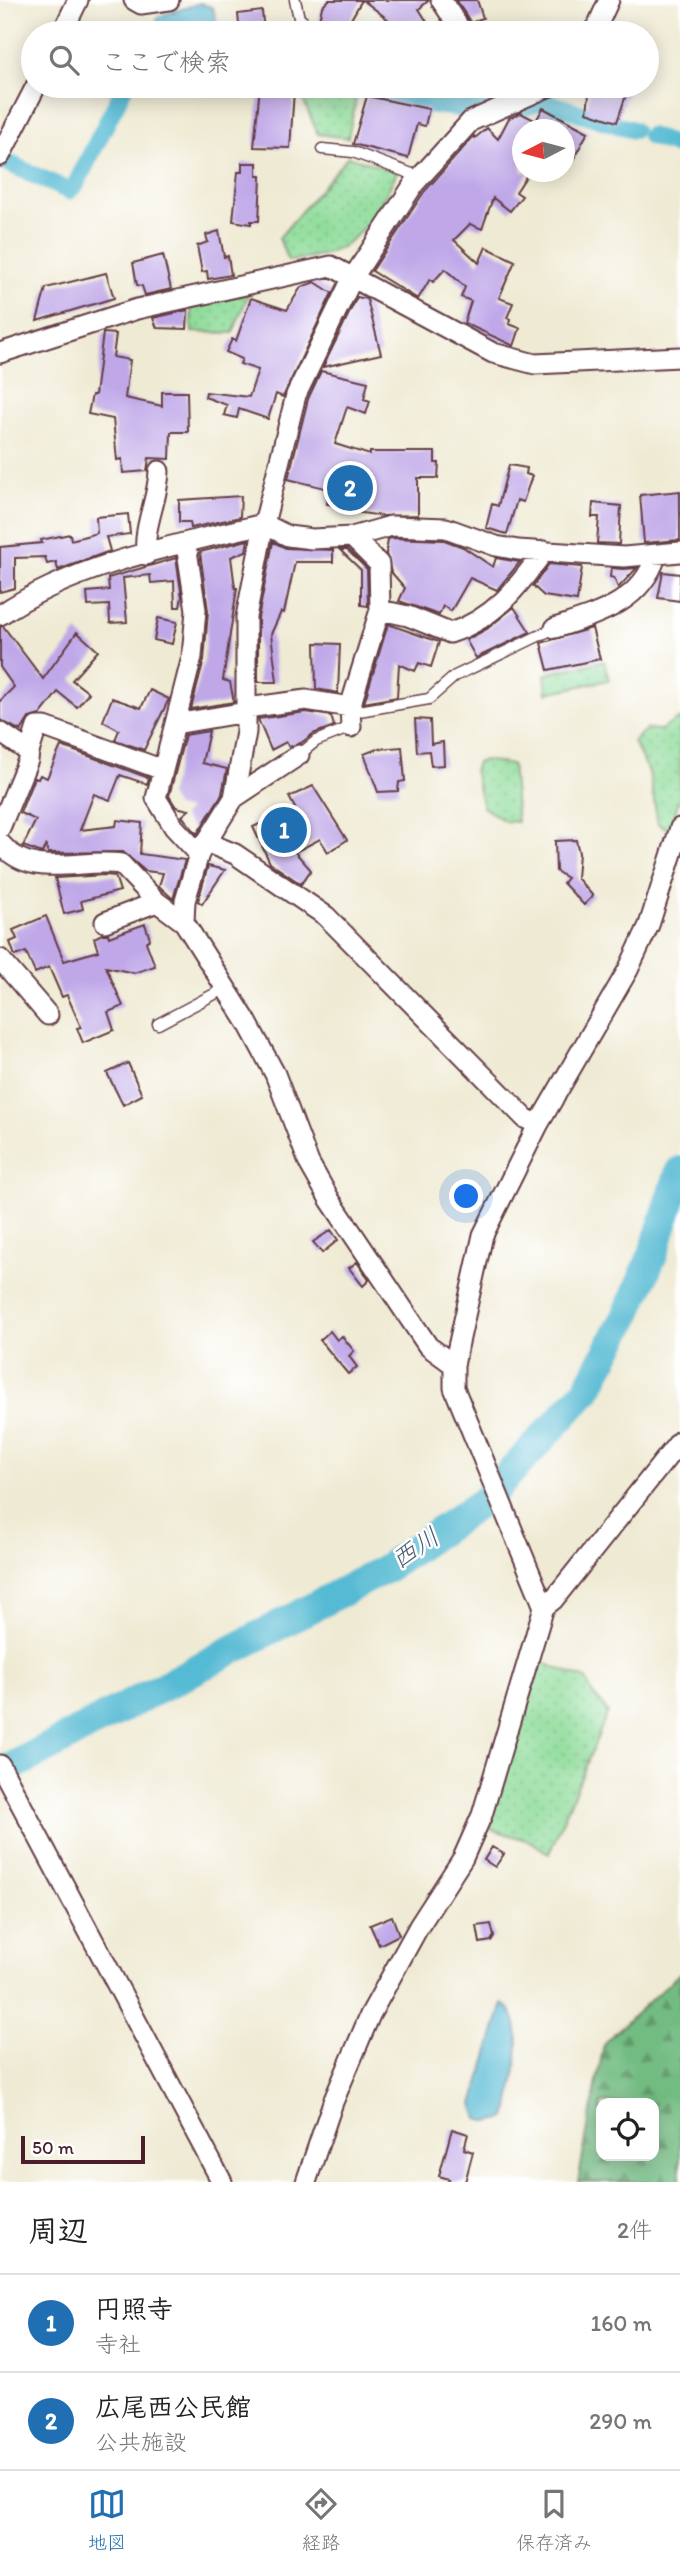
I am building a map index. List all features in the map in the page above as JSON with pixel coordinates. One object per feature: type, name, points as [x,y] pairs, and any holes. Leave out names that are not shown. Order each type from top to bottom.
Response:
[{"type":"street","points":[[68,21],[78,0]]},
{"type":"street","points":[[134,0],[141,4],[169,0]]},
{"type":"street","points":[[441,0],[455,21]]},
{"type":"street","points":[[599,21],[609,0]]},
{"type":"street","points":[[0,156],[30,98]]},
{"type":"street","points":[[511,98],[516,102]]},
{"type":"street","points":[[184,922],[188,888],[204,848],[234,797],[246,732],[246,617],[264,524],[296,395],[352,279],[420,177],[471,121],[524,98]]},
{"type":"street","points":[[0,353],[137,309],[331,266],[493,354],[535,364],[680,357]]},
{"type":"street","points":[[146,555],[144,536],[147,517],[158,493],[159,471]]},
{"type":"street","points":[[0,615],[19,602],[81,576],[146,555],[264,524],[288,536],[352,537],[391,526],[446,528],[496,546],[544,551],[656,556],[680,552]]},
{"type":"street","points":[[175,724],[306,701],[351,716],[380,610],[379,564],[352,537]]},
{"type":"street","points":[[186,544],[196,610],[192,657],[156,798],[174,827],[204,848],[235,854],[326,916],[525,1118],[538,1125]]},
{"type":"street","points":[[380,610],[408,616],[450,633],[466,628],[512,596],[544,551]]},
{"type":"street","points":[[555,628],[603,613],[619,604],[651,573],[656,556]]},
{"type":"street","points":[[0,828],[28,760],[37,727],[45,727],[163,770]]},
{"type":"street","points":[[0,732],[29,752]]},
{"type":"street","points":[[234,797],[299,755]]},
{"type":"street","points":[[544,1607],[454,1388],[454,1365],[483,1235],[538,1125],[628,970],[649,925],[680,828]]},
{"type":"street","points":[[0,842],[14,855],[38,866],[121,864],[157,902],[184,922],[247,1022],[275,1074],[309,1163],[330,1200],[428,1346],[454,1365]]},
{"type":"street","points":[[104,922],[157,902]]},
{"type":"street","points":[[0,959],[48,1015]]},
{"type":"street","points":[[306,2182],[333,2102],[370,2015],[419,1926],[463,1857],[482,1815],[544,1607],[680,1441]]},
{"type":"street","points":[[0,1765],[222,2182]]},
{"type":"lane","points":[[295,0],[299,18],[303,21]]},
{"type":"lane","points":[[323,149],[366,156],[420,177]]},
{"type":"lane","points":[[299,755],[351,716],[429,699],[455,676],[555,628]]},
{"type":"lane","points":[[158,1024],[224,989]]},
{"type":"green space","points":[[302,98],[356,98],[348,138],[318,134]]},
{"type":"green space","points":[[348,156],[397,172],[381,203],[367,223],[342,247],[323,255],[288,261],[279,238]]},
{"type":"green space","points":[[250,290],[233,333],[192,332],[191,307]]},
{"type":"green space","points":[[604,661],[609,680],[547,693],[545,674]]},
{"type":"green space","points":[[680,718],[680,796],[670,830],[658,824],[649,772],[633,742],[646,729],[660,730]]},
{"type":"green space","points":[[484,760],[512,765],[517,822],[505,821],[483,807],[474,771],[477,763]]},
{"type":"green space","points":[[541,1662],[586,1679],[592,1693],[608,1712],[549,1854],[532,1842],[485,1827]]},
{"type":"green space","points":[[680,1973],[680,2182],[578,2182],[604,2043]]},
{"type":"water","points":[[200,3],[213,8],[216,21],[157,21],[160,16]]},
{"type":"water","points":[[503,2003],[511,2011],[516,2023],[516,2068],[506,2117],[485,2121],[478,2119],[473,2104]]},
{"type":"building","points":[[329,0],[362,0],[350,21],[319,21],[322,7]]},
{"type":"building","points":[[363,0],[429,0],[419,9],[426,21],[390,21]]},
{"type":"building","points":[[456,0],[477,0],[483,18],[470,21]]},
{"type":"building","points":[[262,11],[263,21],[239,21],[238,14]]},
{"type":"building","points":[[259,98],[294,98],[290,148],[254,147]]},
{"type":"building","points":[[366,98],[429,109],[425,126],[417,124],[408,158],[353,144]]},
{"type":"building","points":[[589,98],[625,98],[617,122],[587,112]]},
{"type":"building","points":[[543,108],[564,119],[537,119]]},
{"type":"building","points":[[521,113],[532,119],[512,119],[512,182],[522,182],[516,192],[522,196],[510,211],[493,198],[482,229],[470,224],[454,240],[479,263],[486,247],[515,261],[499,298],[513,303],[507,318],[510,319],[509,324],[520,328],[514,346],[464,323],[471,301],[461,297],[465,287],[445,269],[433,282],[430,279],[418,299],[372,271],[424,192],[474,136],[475,138],[487,128],[498,139],[509,118]]},
{"type":"building","points":[[575,125],[588,132],[575,156]]},
{"type":"building","points":[[242,163],[257,163],[257,176],[261,176],[259,221],[251,221],[251,224],[233,221],[238,172],[242,172]]},
{"type":"building","points":[[219,231],[224,257],[228,256],[231,275],[208,279],[207,271],[202,272],[197,246],[208,242],[206,235]]},
{"type":"building","points":[[163,255],[171,289],[145,295],[142,286],[137,285],[133,263]]},
{"type":"building","points":[[106,273],[114,298],[37,321],[46,288]]},
{"type":"building","points":[[315,282],[332,293],[283,397],[276,394],[268,419],[239,409],[237,418],[224,415],[227,405],[205,397],[206,392],[249,397],[258,370],[240,364],[242,359],[226,352],[232,339],[236,341],[251,298],[287,310],[301,287]]},
{"type":"building","points":[[357,297],[367,299],[381,354],[323,367]]},
{"type":"building","points":[[188,310],[187,329],[157,328],[153,318]]},
{"type":"building","points":[[103,333],[116,334],[113,357],[130,360],[125,398],[162,406],[162,392],[187,392],[188,432],[171,432],[170,459],[149,458],[147,471],[123,473],[122,459],[117,460],[113,419],[88,414],[92,395],[95,395]]},
{"type":"building","points":[[321,371],[368,382],[364,399],[370,401],[366,414],[347,407],[335,444],[370,455],[370,452],[435,452],[435,463],[439,463],[438,478],[418,478],[418,515],[383,516],[347,511],[347,507],[327,504],[329,489],[288,479],[308,399]]},
{"type":"building","points":[[509,465],[527,468],[526,474],[532,476],[523,502],[517,500],[507,534],[486,528],[492,504],[498,506]]},
{"type":"building","points":[[680,491],[680,540],[644,543],[640,495]]},
{"type":"building","points":[[241,496],[240,517],[191,528],[190,522],[179,522],[179,500]]},
{"type":"building","points":[[593,503],[621,506],[619,544],[597,543],[599,517],[592,517]]},
{"type":"building","points":[[128,514],[130,534],[106,537],[110,551],[58,570],[56,562],[47,564],[45,557],[15,558],[15,588],[0,592],[0,547],[42,543],[41,540],[70,534],[71,540],[97,533],[96,517]]},
{"type":"building","points":[[388,539],[444,540],[463,547],[493,567],[496,558],[520,562],[497,590],[470,578],[451,611],[443,606],[439,615],[399,601],[405,588],[391,572],[386,554]]},
{"type":"building","points":[[248,540],[246,551],[231,557],[237,588],[223,680],[230,682],[234,702],[191,709],[204,660],[208,611],[200,552]]},
{"type":"building","points":[[273,542],[286,548],[333,550],[333,562],[295,562],[284,613],[281,612],[271,634],[277,682],[258,682],[258,618]]},
{"type":"building","points":[[340,550],[347,550],[367,569],[368,606],[361,605],[361,570]]},
{"type":"building","points":[[176,558],[182,597],[180,607],[175,607],[174,581],[151,583],[150,575],[123,578],[127,622],[110,623],[109,605],[88,606],[87,592],[109,590],[108,578]]},
{"type":"building","points":[[549,564],[582,567],[577,601],[544,596],[533,586]]},
{"type":"building","points":[[611,568],[637,568],[618,588],[614,578],[610,577]]},
{"type":"building","points":[[663,572],[680,574],[680,601],[658,598]]},
{"type":"building","points":[[514,607],[530,632],[476,658],[466,640],[487,629]]},
{"type":"building","points":[[158,618],[177,622],[172,644],[154,640]]},
{"type":"building","points":[[388,624],[439,642],[431,667],[419,663],[415,671],[399,664],[397,697],[364,703]]},
{"type":"building","points":[[3,626],[43,679],[77,632],[98,651],[72,680],[89,693],[77,707],[58,692],[40,715],[29,718],[21,731],[0,720],[0,701],[14,687],[0,667],[0,627]]},
{"type":"building","points":[[592,628],[600,659],[548,670],[541,643]]},
{"type":"building","points":[[315,643],[340,644],[338,693],[316,689]]},
{"type":"building","points":[[150,690],[169,699],[144,750],[115,740],[119,730],[103,721],[112,698],[141,708]]},
{"type":"building","points":[[306,712],[331,716],[334,726],[313,734],[301,743],[289,747],[286,742],[271,750],[258,719]]},
{"type":"building","points":[[415,719],[430,720],[431,744],[443,742],[444,765],[431,766],[429,751],[417,752]]},
{"type":"building","points":[[209,731],[202,763],[227,769],[222,794],[197,834],[182,816],[189,810],[176,807],[169,796],[185,735]]},
{"type":"building","points":[[61,746],[149,778],[147,784],[120,775],[110,800],[94,794],[80,830],[116,826],[117,820],[142,823],[140,854],[185,860],[173,899],[159,886],[163,873],[145,871],[123,852],[48,853],[46,846],[42,853],[23,846],[36,820],[20,813],[34,778],[38,779],[40,775],[47,778]]},
{"type":"building","points":[[402,747],[405,781],[399,782],[398,791],[378,792],[364,754],[377,749]]},
{"type":"building","points":[[313,786],[347,840],[328,852],[320,839],[295,852],[311,870],[301,884],[270,863],[253,827],[295,808],[289,797]]},
{"type":"building","points":[[576,840],[579,853],[577,878],[593,896],[584,905],[563,883],[567,878],[556,871],[555,841]]},
{"type":"building","points":[[208,866],[225,870],[202,904],[198,901]]},
{"type":"building","points":[[115,876],[120,891],[81,901],[83,909],[64,914],[55,878]]},
{"type":"building","points":[[46,916],[64,961],[98,951],[94,938],[102,934],[108,934],[109,937],[145,924],[150,939],[146,942],[155,966],[134,973],[106,967],[123,1006],[108,1012],[114,1030],[83,1043],[77,1028],[81,1027],[67,995],[62,997],[49,967],[35,973],[26,952],[15,956],[10,942],[17,939],[13,930]]},
{"type":"building","points":[[128,1063],[142,1095],[123,1105],[107,1073]]},
{"type":"building","points":[[331,1230],[338,1240],[322,1253],[313,1242]]},
{"type":"building","points":[[357,1262],[369,1280],[363,1286],[349,1268]]},
{"type":"building","points":[[330,1331],[337,1340],[342,1336],[354,1351],[349,1356],[357,1367],[348,1374],[320,1340]]},
{"type":"building","points":[[492,1847],[504,1854],[495,1867],[484,1860]]},
{"type":"building","points":[[392,1916],[399,1935],[379,1945],[370,1925]]},
{"type":"building","points":[[491,1924],[494,1936],[491,1941],[480,1943],[477,1926]]},
{"type":"building","points":[[452,2129],[468,2134],[464,2149],[473,2152],[465,2182],[448,2182],[449,2179],[439,2176]]},
{"type":"waterway","points":[[8,163],[69,191],[76,184],[119,98]]},
{"type":"waterway","points":[[400,98],[466,109],[498,99]]},
{"type":"waterway","points":[[521,108],[543,101],[633,130]]},
{"type":"waterway","points":[[650,136],[680,147]]},
{"type":"waterway","name":"西川","points":[[0,1773],[385,1569],[485,1500],[587,1390],[627,1315],[653,1254],[680,1171]]},
{"type":"place","name":"広尾西公民館","points":[[350,488]]},
{"type":"place","name":"円照寺","points":[[284,830]]}]
